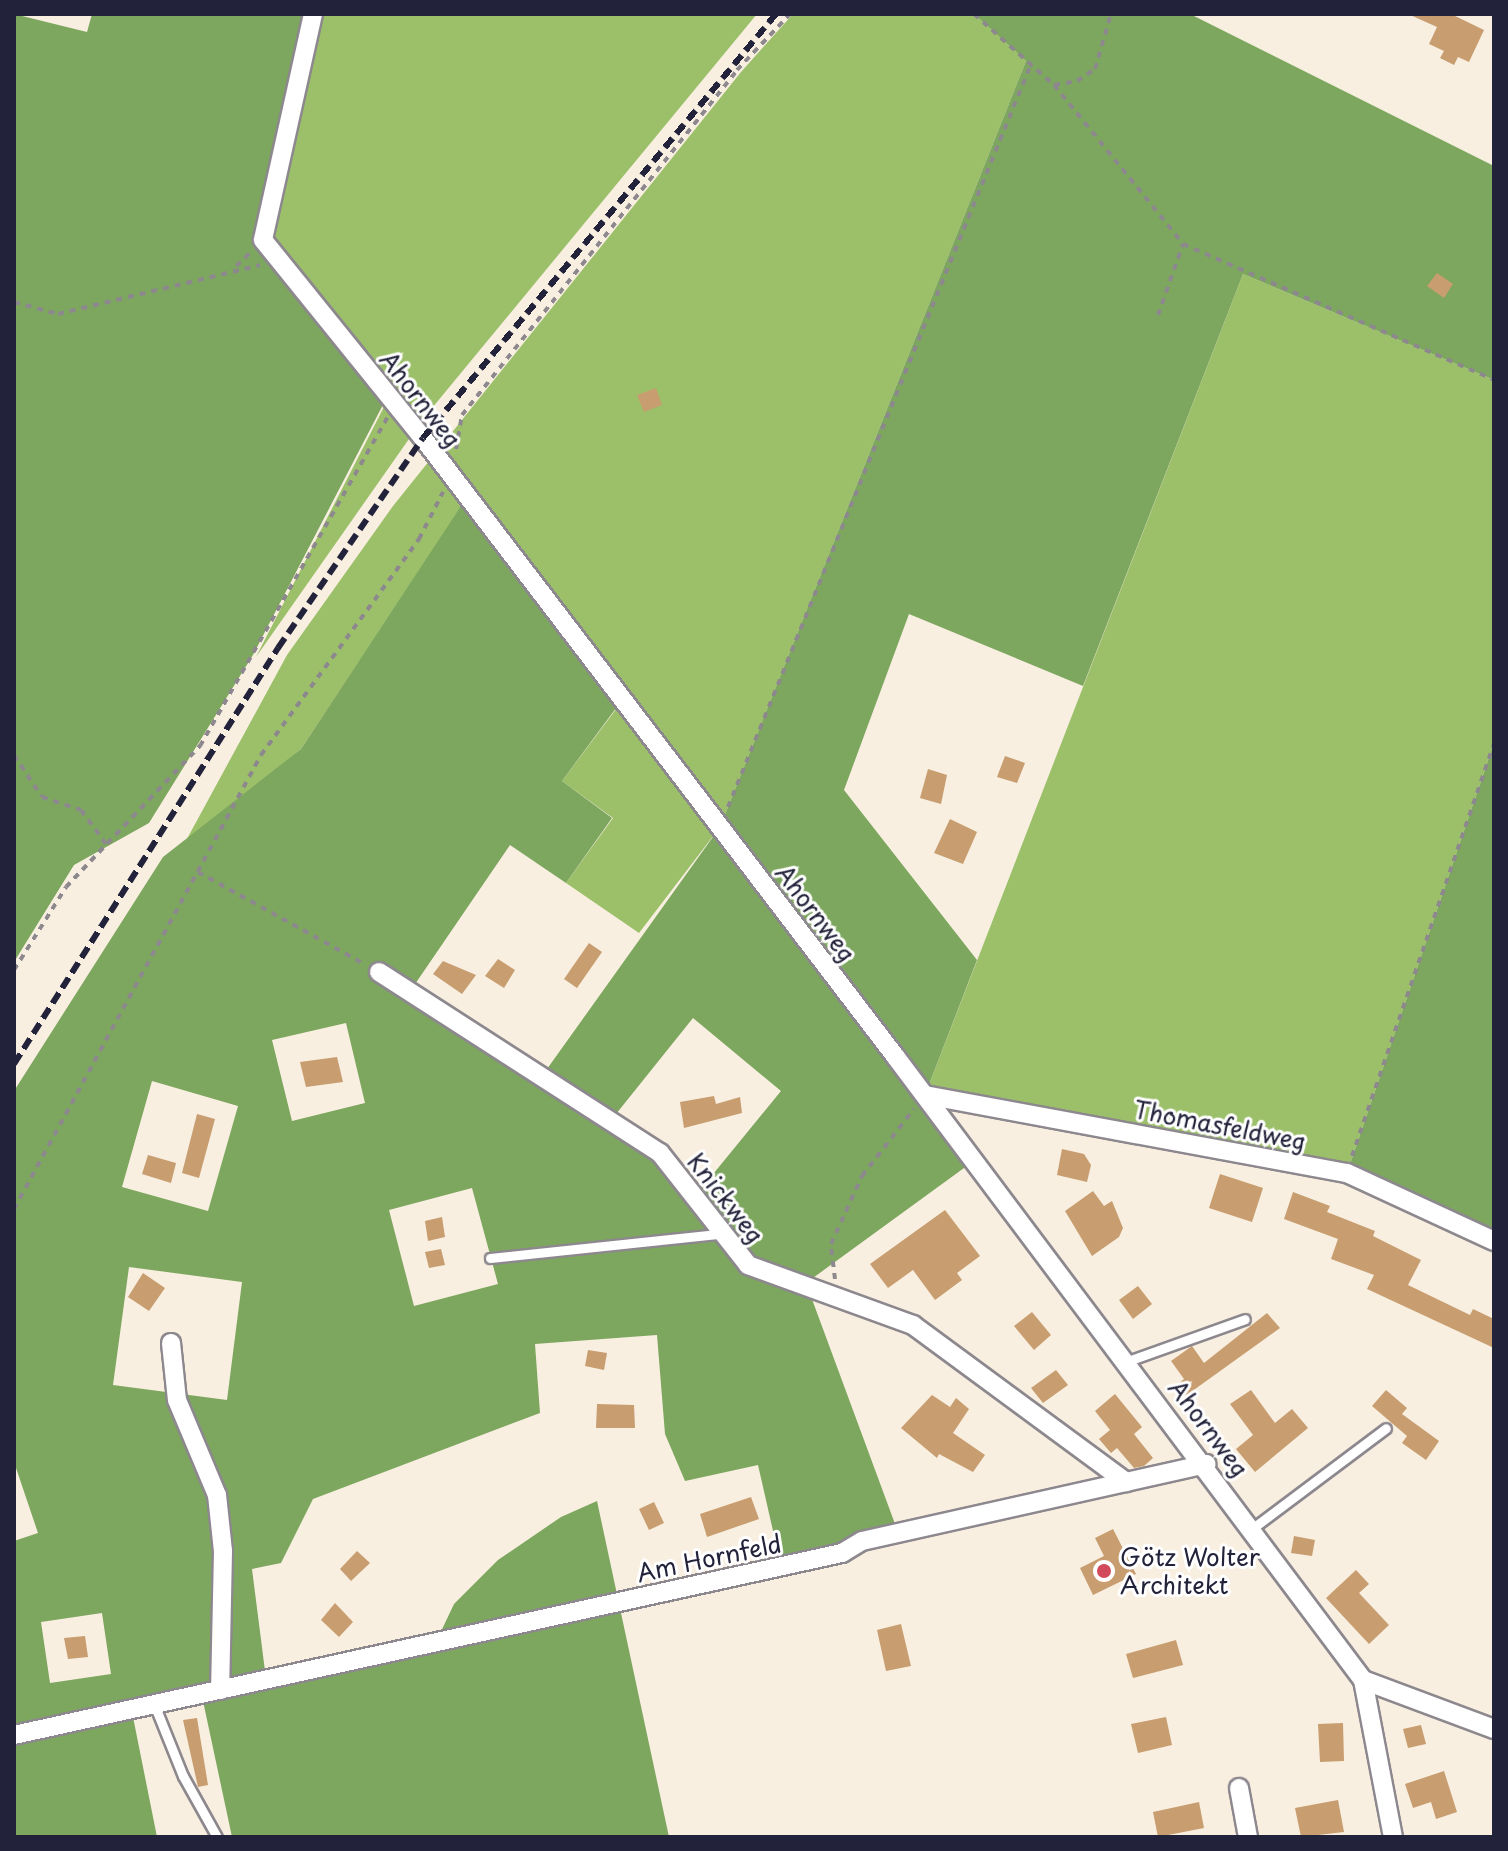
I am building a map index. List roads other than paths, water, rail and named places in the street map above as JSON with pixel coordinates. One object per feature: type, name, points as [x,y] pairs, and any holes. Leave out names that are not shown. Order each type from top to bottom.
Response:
[{"type":"street","name":"Ahornweg","points":[[313,14],[263,240],[451,476],[925,1095],[1206,1464],[1363,1680],[1393,1837]]},
{"type":"street","name":"Knickweg","points":[[379,972],[660,1153],[696,1195],[718,1234],[748,1265],[837,1293],[913,1325],[1126,1482]]},
{"type":"street","name":"Thomasfeldweg","points":[[925,1095],[1347,1173],[1494,1241]]},
{"type":"street","points":[[171,1343],[177,1400],[217,1495],[223,1551],[220,1690]]},
{"type":"street","name":"Am Hornfeld","points":[[14,1735],[842,1553],[862,1541],[1206,1464]]},
{"type":"street","points":[[1363,1680],[1494,1729]]},
{"type":"street","points":[[1239,1788],[1248,1837]]},
{"type":"lane","points":[[490,1258],[718,1234]]},
{"type":"lane","points":[[1128,1361],[1245,1319]]},
{"type":"lane","points":[[1253,1528],[1386,1428]]},
{"type":"lane","points":[[154,1704],[183,1776],[217,1837]]},
{"type":"railway","points":[[14,1064],[278,648],[423,438],[776,14]]},
{"type":"place","name":"Götz Wolter Architekt","points":[[1104,1571]]}]
